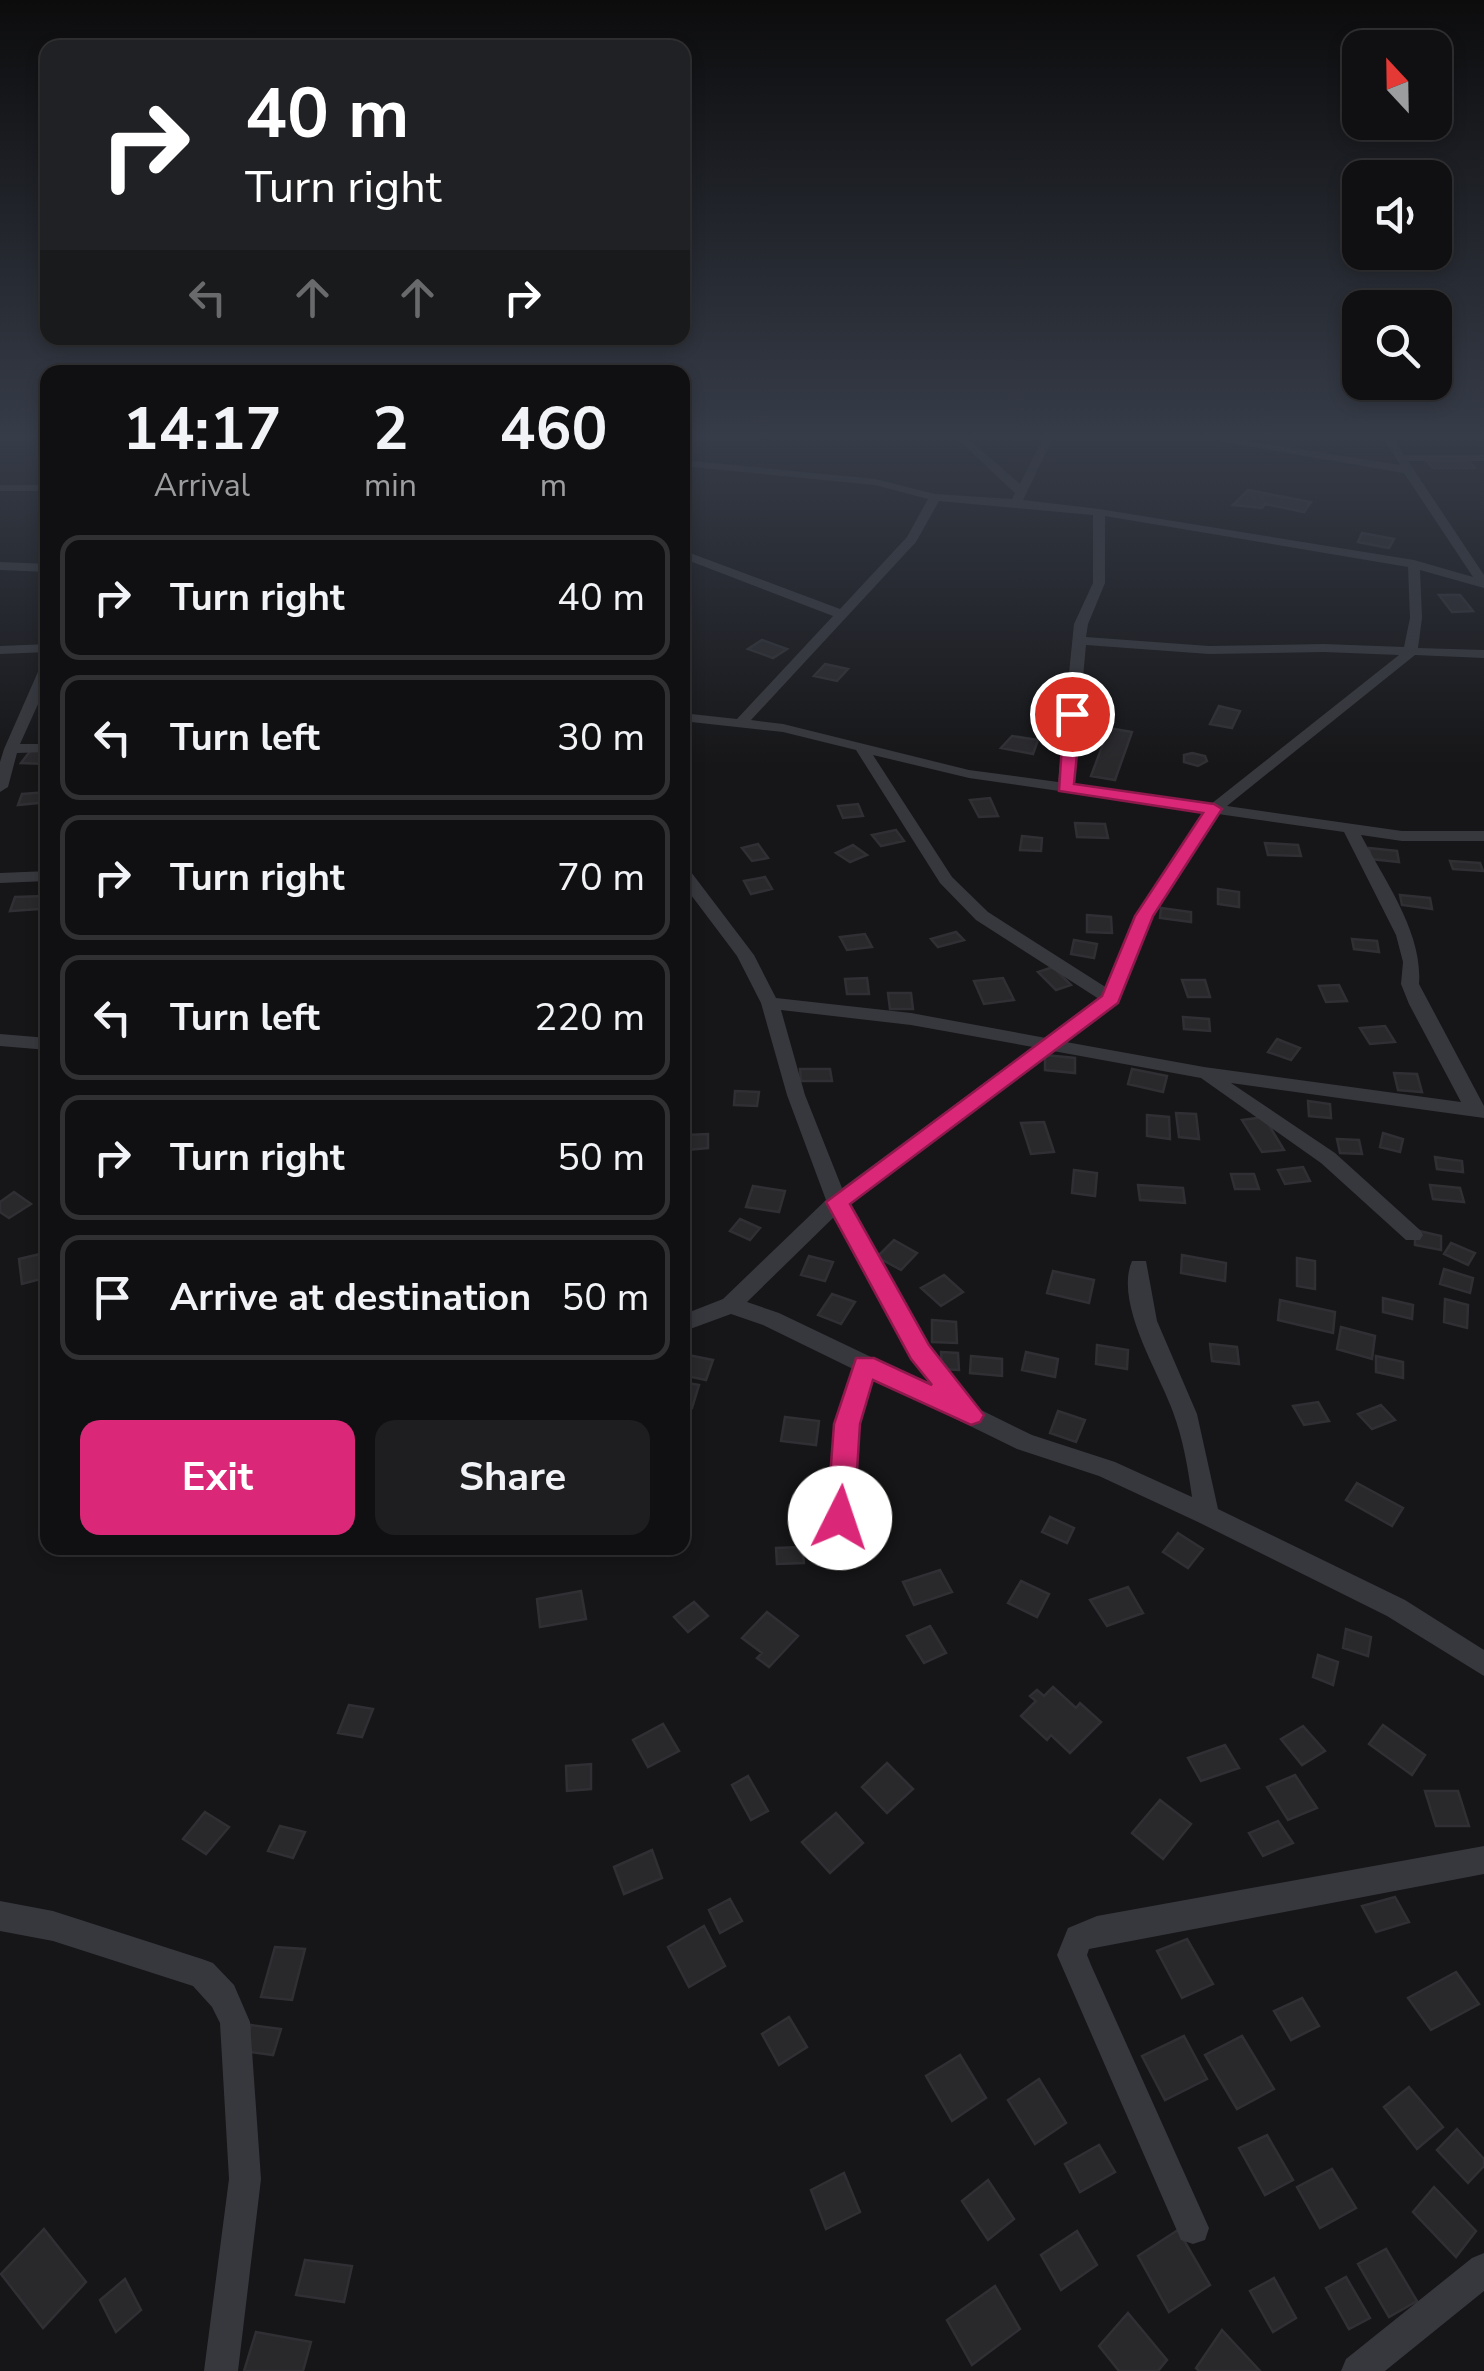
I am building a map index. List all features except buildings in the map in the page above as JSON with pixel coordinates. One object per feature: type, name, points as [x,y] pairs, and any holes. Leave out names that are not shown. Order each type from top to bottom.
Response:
[{"type":"street","points":[[741,722],[907,545]]},
{"type":"street","points":[[1065,788],[1081,624],[1100,583],[1099,545]]},
{"type":"street","points":[[1297,545],[1414,564],[1484,584],[1458,545]]},
{"type":"street","points":[[690,557],[840,614]]},
{"type":"street","points":[[690,1321],[732,1305],[838,1202],[1111,999],[1144,916],[1214,809],[1410,652],[1416,618],[1414,564]]},
{"type":"street","points":[[0,566],[40,568]]},
{"type":"street","points":[[1080,641],[1209,650],[1324,648],[1484,654]]},
{"type":"street","points":[[0,650],[40,648]]},
{"type":"street","points":[[0,786],[10,740],[40,681]]},
{"type":"street","points":[[690,718],[783,728],[969,774],[1350,829],[1433,838],[1484,836]]},
{"type":"street","points":[[10,740],[40,746]]},
{"type":"street","points":[[860,747],[946,880],[982,916],[1111,999]]},
{"type":"street","points":[[1350,829],[1404,935],[1412,962],[1410,984],[1418,1004],[1479,1110]]},
{"type":"street","points":[[0,878],[40,876]]},
{"type":"street","points":[[690,881],[746,954],[770,1003],[796,1095],[838,1202],[920,1352],[971,1415]]},
{"type":"street","points":[[770,1003],[911,1019],[1204,1073],[1479,1110]]},
{"type":"street","points":[[0,1040],[40,1043]]},
{"type":"street","points":[[1204,1073],[1328,1158],[1413,1235]]},
{"type":"street","points":[[1139,1267],[1138,1301],[1145,1327],[1186,1417],[1197,1450],[1208,1515]]},
{"type":"street","points":[[732,1305],[1025,1442],[1107,1469],[1208,1515],[1396,1608],[1484,1664]]},
{"type":"street","points":[[840,1518],[847,1424],[865,1365]]},
{"type":"street","points":[[1194,2228],[1078,1971],[1072,1955],[1078,1938],[1096,1931],[1484,1860]]},
{"type":"street","points":[[0,1916],[53,1926],[202,1974],[223,1996],[235,2022],[245,2179],[221,2371]]},
{"type":"street","points":[[1358,2371],[1484,2270]]},
{"type":"route","points":[[840,1518],[847,1424],[865,1365],[971,1415],[920,1352],[838,1202],[1111,999],[1144,916],[1214,809],[1065,788],[1072,714]]}]
